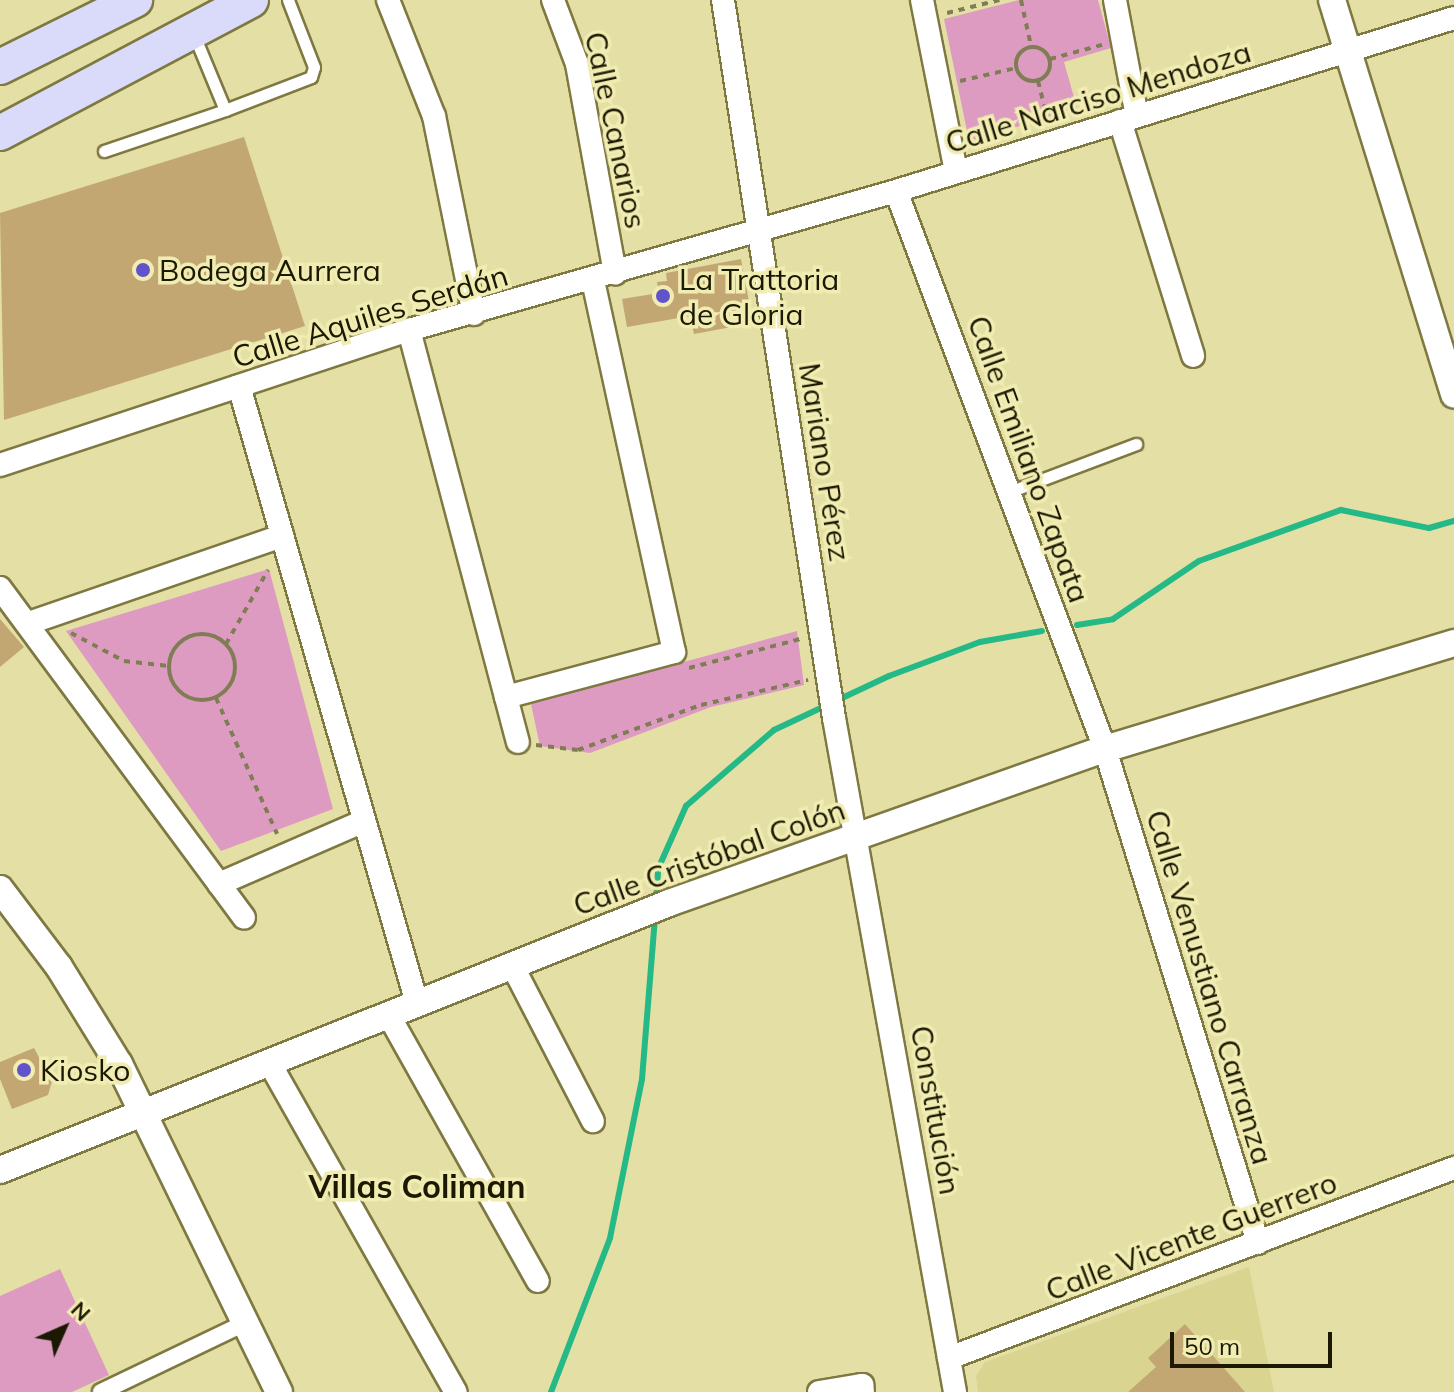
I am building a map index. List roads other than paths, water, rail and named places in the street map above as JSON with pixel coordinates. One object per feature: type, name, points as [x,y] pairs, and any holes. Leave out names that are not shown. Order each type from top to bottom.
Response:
[{"type":"main road","points":[[0,67],[135,0]]},
{"type":"main road","points":[[0,133],[251,0]]},
{"type":"street","points":[[388,0],[434,116],[474,314]]},
{"type":"street","name":"Calle Canarios","points":[[553,0],[577,64],[615,274]]},
{"type":"street","name":"Mariano Pérez","points":[[723,0],[834,718],[857,838]]},
{"type":"street","points":[[1115,0],[1125,39],[1129,118],[1193,356]]},
{"type":"street","points":[[1332,0],[1454,395]]},
{"type":"street","points":[[924,9],[956,172]]},
{"type":"street","name":"Calle Narciso Mendoza","points":[[758,229],[896,191],[1454,18]]},
{"type":"street","name":"Calle Emiliano Zapata","points":[[896,191],[1105,749]]},
{"type":"street","name":"Calle Aquiles Serdán","points":[[0,465],[409,330],[593,281],[758,229]]},
{"type":"street","points":[[506,697],[674,652],[593,281]]},
{"type":"street","points":[[409,330],[518,742]]},
{"type":"street","points":[[239,386],[417,1003]]},
{"type":"street","points":[[29,623],[282,536]]},
{"type":"street","points":[[0,588],[29,623],[244,918]]},
{"type":"street","name":"Calle Cristóbal Colón","points":[[0,1170],[669,903],[1105,749],[1454,643]]},
{"type":"street","name":"Calle Venustiano Carranza","points":[[1105,749],[1258,1243]]},
{"type":"street","points":[[219,884],[364,821]]},
{"type":"street","name":"Constitución","points":[[857,838],[955,1392]]},
{"type":"street","points":[[0,889],[59,967],[143,1113],[279,1392]]},
{"type":"street","points":[[512,965],[593,1121]]},
{"type":"street","points":[[388,1014],[538,1281]]},
{"type":"street","points":[[269,1062],[456,1392]]},
{"type":"street","name":"Calle Vicente Guerrero","points":[[949,1358],[1454,1168]]},
{"type":"street","points":[[101,1392],[245,1323]]},
{"type":"street","points":[[819,1392],[862,1385],[863,1392]]},
{"type":"lane","points":[[104,151],[311,77],[314,67],[288,0]]},
{"type":"lane","points":[[193,31],[225,110]]},
{"type":"lane","points":[[1009,492],[1136,444]]},
{"type":"waterway","points":[[1077,625],[1113,619],[1199,561],[1341,510],[1429,528],[1454,521]]},
{"type":"waterway","points":[[656,901],[658,869],[686,806],[774,730],[889,676],[980,642],[1042,631]]},
{"type":"waterway","points":[[551,1392],[610,1238],[642,1079],[655,916]]},
{"type":"place","name":"Bodega Aurrera","points":[[143,270]]},
{"type":"place","name":"La Trattoria de Gloria","points":[[663,296]]},
{"type":"place","name":"Kiosko","points":[[24,1070]]},
{"type":"district","name":"Villas Coliman","points":[[417,1186]]}]
